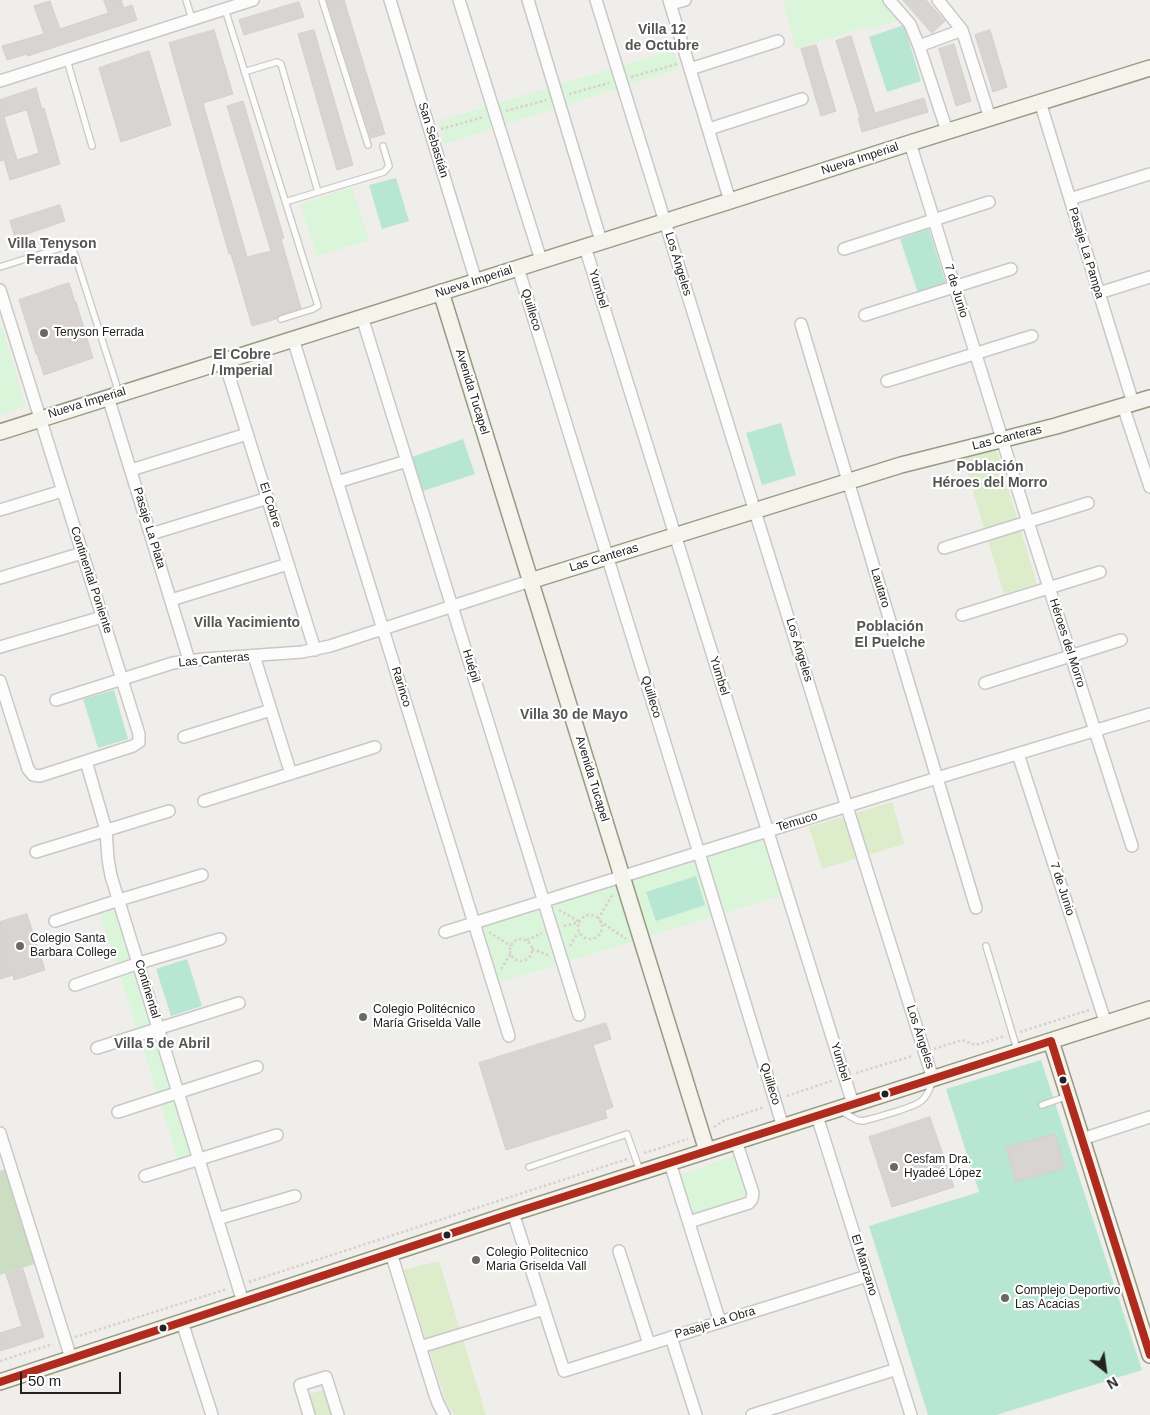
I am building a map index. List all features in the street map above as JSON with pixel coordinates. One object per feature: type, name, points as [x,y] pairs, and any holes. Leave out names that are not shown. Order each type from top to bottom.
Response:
[{"type":"street","name":"San Sebastián","points":[[390,0],[476,281]]},
{"type":"street","points":[[459,0],[541,260]]},
{"type":"street","points":[[528,0],[601,241]]},
{"type":"street","name":"Los Ángeles","points":[[596,0],[933,1079]]},
{"type":"street","points":[[685,0],[670,2],[730,201]]},
{"type":"street","points":[[889,0],[910,24],[947,131]]},
{"type":"street","points":[[938,0],[962,30],[990,118]]},
{"type":"street","points":[[0,81],[246,1]]},
{"type":"street","points":[[919,46],[962,30]]},
{"type":"street","points":[[690,68],[778,40]]},
{"type":"street","name":"Nueva Imperial","points":[[0,432],[39,418],[1150,68]]},
{"type":"street","points":[[708,129],[802,100]]},
{"type":"street","name":"Pasaje La Pampa","points":[[1040,102],[1099,292],[1150,487]]},
{"type":"street","name":"7 de Junio","points":[[910,143],[1002,439]]},
{"type":"street","points":[[1070,199],[1150,174]]},
{"type":"street","points":[[844,249],[989,202]]},
{"type":"street","name":"Yumbel","points":[[585,247],[853,1104]]},
{"type":"street","name":"Quilleco","points":[[518,268],[783,1126]]},
{"type":"street","points":[[865,315],[1011,269]]},
{"type":"street","points":[[1099,292],[1150,277]]},
{"type":"street","name":"Continental Poniente","points":[[0,290],[139,734],[139,742],[133,746],[86,761]]},
{"type":"street","name":"Avenida Tucapel","points":[[441,292],[707,1150]]},
{"type":"street","name":"Huépil","points":[[362,317],[579,1015]]},
{"type":"street","name":"Lautaro","points":[[800,324],[976,908]]},
{"type":"street","points":[[887,381],[1032,336]]},
{"type":"street","name":"Rarinco","points":[[293,339],[509,1036]]},
{"type":"street","name":"El Cobre","points":[[224,360],[315,650]]},
{"type":"street","name":"Pasaje La Plata","points":[[114,395],[131,470],[190,660]]},
{"type":"street","name":"Las Canteras","points":[[56,700],[173,663],[315,650],[926,458],[1066,423],[1150,398]]},
{"type":"street","points":[[131,470],[247,434]]},
{"type":"street","name":"Héroes del Morro","points":[[1002,439],[1132,846]]},
{"type":"street","points":[[337,482],[407,460]]},
{"type":"street","points":[[0,510],[62,491]]},
{"type":"street","points":[[150,534],[268,498]]},
{"type":"street","points":[[944,548],[1088,503]]},
{"type":"street","points":[[0,578],[82,553]]},
{"type":"street","points":[[171,600],[288,564]]},
{"type":"street","points":[[962,615],[1100,572]]},
{"type":"street","points":[[0,647],[102,617]]},
{"type":"street","points":[[985,683],[1121,640]]},
{"type":"street","points":[[254,656],[291,774]]},
{"type":"street","points":[[0,680],[28,769],[32,775],[40,776],[86,761]]},
{"type":"street","points":[[184,738],[271,710]]},
{"type":"street","name":"Temuco","points":[[445,932],[937,778],[1150,714]]},
{"type":"street","points":[[204,801],[375,747]]},
{"type":"street","name":"7 de Junio","points":[[1018,754],[1106,1024]]},
{"type":"street","name":"Continental","points":[[86,761],[106,830],[109,867],[243,1302]]},
{"type":"street","points":[[36,852],[169,811]]},
{"type":"street","points":[[55,921],[202,875]]},
{"type":"street","points":[[74,985],[220,939]]},
{"type":"street","points":[[97,1048],[239,1003]]},
{"type":"street","points":[[0,1382],[707,1150],[1150,1010]]},
{"type":"street","points":[[1051,1041],[1147,1334],[1150,1355]]},
{"type":"street","points":[[118,1112],[258,1067]]},
{"type":"street","name":"El Manzano","points":[[817,1116],[911,1415]]},
{"type":"street","points":[[1082,1139],[1150,1117]]},
{"type":"street","points":[[0,1133],[70,1358]]},
{"type":"street","points":[[145,1176],[277,1135]]},
{"type":"street","points":[[689,1222],[748,1203],[752,1199],[753,1193],[736,1141]]},
{"type":"street","points":[[670,1163],[720,1322]]},
{"type":"street","points":[[217,1220],[295,1196]]},
{"type":"street","points":[[420,1348],[544,1309],[513,1213]]},
{"type":"street","points":[[619,1251],[649,1344]]},
{"type":"street","points":[[391,1253],[438,1404],[444,1415]]},
{"type":"street","name":"Pasaje La Obra","points":[[544,1309],[564,1371],[867,1276]]},
{"type":"street","points":[[182,1322],[212,1415]]},
{"type":"street","points":[[671,1337],[696,1415]]},
{"type":"street","points":[[752,1415],[896,1369]]},
{"type":"street","points":[[309,1415],[300,1385],[326,1377],[338,1415]]},
{"type":"lane","points":[[186,0],[192,20]]},
{"type":"lane","points":[[322,0],[368,145]]},
{"type":"lane","points":[[225,9],[318,306],[313,310],[281,319]]},
{"type":"lane","points":[[67,60],[92,146]]},
{"type":"lane","points":[[244,72],[275,63],[281,64],[318,192]]},
{"type":"lane","points":[[285,202],[386,171],[389,164],[383,146]]},
{"type":"lane","points":[[0,267],[67,246],[72,249],[114,395]]},
{"type":"lane","points":[[986,946],[1018,1052]]},
{"type":"lane","points":[[837,1109],[857,1120],[867,1120],[918,1103],[928,1092],[933,1079]]},
{"type":"lane","points":[[1042,1105],[1068,1096]]},
{"type":"lane","points":[[529,1168],[627,1134],[640,1172]]},
{"type":"path","points":[[622,877],[599,920],[601,932],[596,938],[592,939],[585,938],[579,933],[580,922],[585,917],[592,916],[599,920],[627,940],[642,942]]},
{"type":"path","points":[[544,901],[580,922]]},
{"type":"path","points":[[474,923],[511,946]]},
{"type":"path","points":[[526,940],[531,946],[532,953],[527,959],[518,960],[512,956],[511,946],[515,941],[526,940]]},
{"type":"path","points":[[0,1361],[238,1286],[702,1134],[723,1121],[776,1103],[783,1097],[844,1077],[962,1040],[976,1045],[1100,1006]]},
{"type":"green space","points":[[882,0],[900,20],[867,30],[865,27],[796,49],[783,1]]},
{"type":"green space","points":[[904,25],[921,81],[887,92],[869,37]]},
{"type":"green space","points":[[674,50],[679,69],[444,144],[438,121]]},
{"type":"green space","points":[[396,178],[409,221],[382,229],[369,185]]},
{"type":"green space","points":[[352,187],[369,240],[317,256],[300,204]]},
{"type":"green space","points":[[929,229],[946,284],[918,293],[900,239]]},
{"type":"green space","points":[[0,323],[26,405],[0,415]]},
{"type":"green space","points":[[781,423],[796,475],[762,485],[746,433]]},
{"type":"green space","points":[[463,439],[475,474],[423,491],[412,457]]},
{"type":"green space","points":[[996,448],[1037,584],[1004,594],[963,458]]},
{"type":"green space","points":[[114,690],[128,739],[98,748],[83,699]]},
{"type":"green space","points":[[892,802],[904,844],[822,869],[809,827]]},
{"type":"green space","points":[[764,834],[783,895],[498,983],[481,928]]},
{"type":"green space","points":[[696,876],[705,905],[656,921],[646,892]]},
{"type":"green space","points":[[114,906],[131,960],[116,964],[99,911]]},
{"type":"green space","points":[[187,959],[202,1006],[171,1016],[156,969]]},
{"type":"green space","points":[[134,971],[152,1025],[137,1030],[120,976]]},
{"type":"green space","points":[[155,1034],[171,1088],[157,1093],[140,1038]]},
{"type":"green space","name":"Complejo Deportivo Las Acacias","points":[[1041,1060],[1142,1370],[996,1415],[928,1415],[869,1226],[979,1192],[946,1089]]},
{"type":"green space","points":[[175,1097],[193,1154],[178,1160],[160,1102]]},
{"type":"green space","points":[[733,1156],[747,1195],[694,1214],[680,1175]]},
{"type":"green space","points":[[7,1169],[35,1264],[0,1275],[0,1171]]},
{"type":"green space","points":[[439,1261],[486,1415],[454,1415],[446,1402],[403,1270]]},
{"type":"green space","points":[[326,1389],[334,1415],[311,1415],[306,1395]]},
{"type":"building","points":[[104,0],[121,0],[124,8],[132,5],[137,20],[28,56],[27,54],[7,60],[2,46],[44,34],[34,6],[50,1],[60,29],[108,13]]},
{"type":"building","points":[[327,0],[344,0],[385,134],[371,138]]},
{"type":"building","points":[[903,0],[926,0],[945,21],[932,33]]},
{"type":"building","points":[[299,2],[304,17],[244,35],[239,20]]},
{"type":"building","points":[[214,30],[233,94],[203,103],[247,257],[271,251],[227,106],[243,101],[284,238],[281,239],[301,308],[280,315],[276,319],[252,326],[231,254],[229,254],[169,43]]},
{"type":"building","points":[[314,30],[353,165],[337,170],[298,34]]},
{"type":"building","points":[[990,30],[1007,87],[993,92],[975,35]]},
{"type":"building","points":[[851,36],[875,113],[924,98],[928,112],[862,132],[858,118],[860,117],[836,41]]},
{"type":"building","points":[[954,44],[971,101],[956,106],[939,49]]},
{"type":"building","points":[[816,45],[836,111],[821,116],[801,49]]},
{"type":"building","points":[[149,51],[171,125],[121,142],[99,68]]},
{"type":"building","points":[[36,88],[42,109],[44,108],[60,164],[10,180],[4,160],[0,161],[0,100]],"holes":[[[27,110],[39,153],[17,160],[4,117]]]},
{"type":"building","points":[[60,205],[65,221],[15,238],[10,221]]},
{"type":"building","points":[[69,283],[93,358],[44,375],[19,300]]},
{"type":"building","name":"Colegio Santa Barbara College","points":[[27,914],[45,970],[14,980],[13,975],[0,979],[0,922]]},
{"type":"building","points":[[606,1023],[611,1039],[593,1045],[613,1107],[605,1110],[607,1118],[506,1150],[479,1063]]},
{"type":"building","name":"Cesfam Dra. Hyadeé López","points":[[930,1117],[954,1187],[892,1207],[869,1137]]},
{"type":"building","points":[[1055,1134],[1065,1168],[1016,1182],[1006,1148]]},
{"type":"building","points":[[23,1269],[44,1337],[0,1351],[0,1333],[22,1326],[6,1274]]},
{"type":"transit line","points":[[1051,1041],[1150,1355]]},
{"type":"transit line","points":[[0,1382],[513,1213],[1051,1041]]},
{"type":"place","name":"Tenyson Ferrada","points":[[44,333]]},
{"type":"place","name":"Colegio Santa Barbara College","points":[[20,946]]},
{"type":"place","name":"Colegio Politécnico María Griselda Valle","points":[[363,1017]]},
{"type":"place","name":"Cesfam Dra. Hyadeé López","points":[[894,1167]]},
{"type":"place","name":"Colegio Politecnico Maria Griselda Vall","points":[[476,1260]]},
{"type":"place","name":"Complejo Deportivo Las Acacias","points":[[1005,1298]]},
{"type":"district","name":"Villa 12 de Octubre","points":[[662,38]]},
{"type":"district","name":"Villa Tenyson Ferrada","points":[[52,252]]},
{"type":"district","name":"El Cobre / Imperial","points":[[242,364]]},
{"type":"district","name":"Población Héroes del Morro","points":[[990,476]]},
{"type":"district","name":"Villa Yacimiento","points":[[247,623]]},
{"type":"district","name":"Población El Puelche","points":[[890,636]]},
{"type":"district","name":"Villa 30 de Mayo","points":[[574,715]]},
{"type":"district","name":"Villa 5 de Abril","points":[[162,1044]]}]
